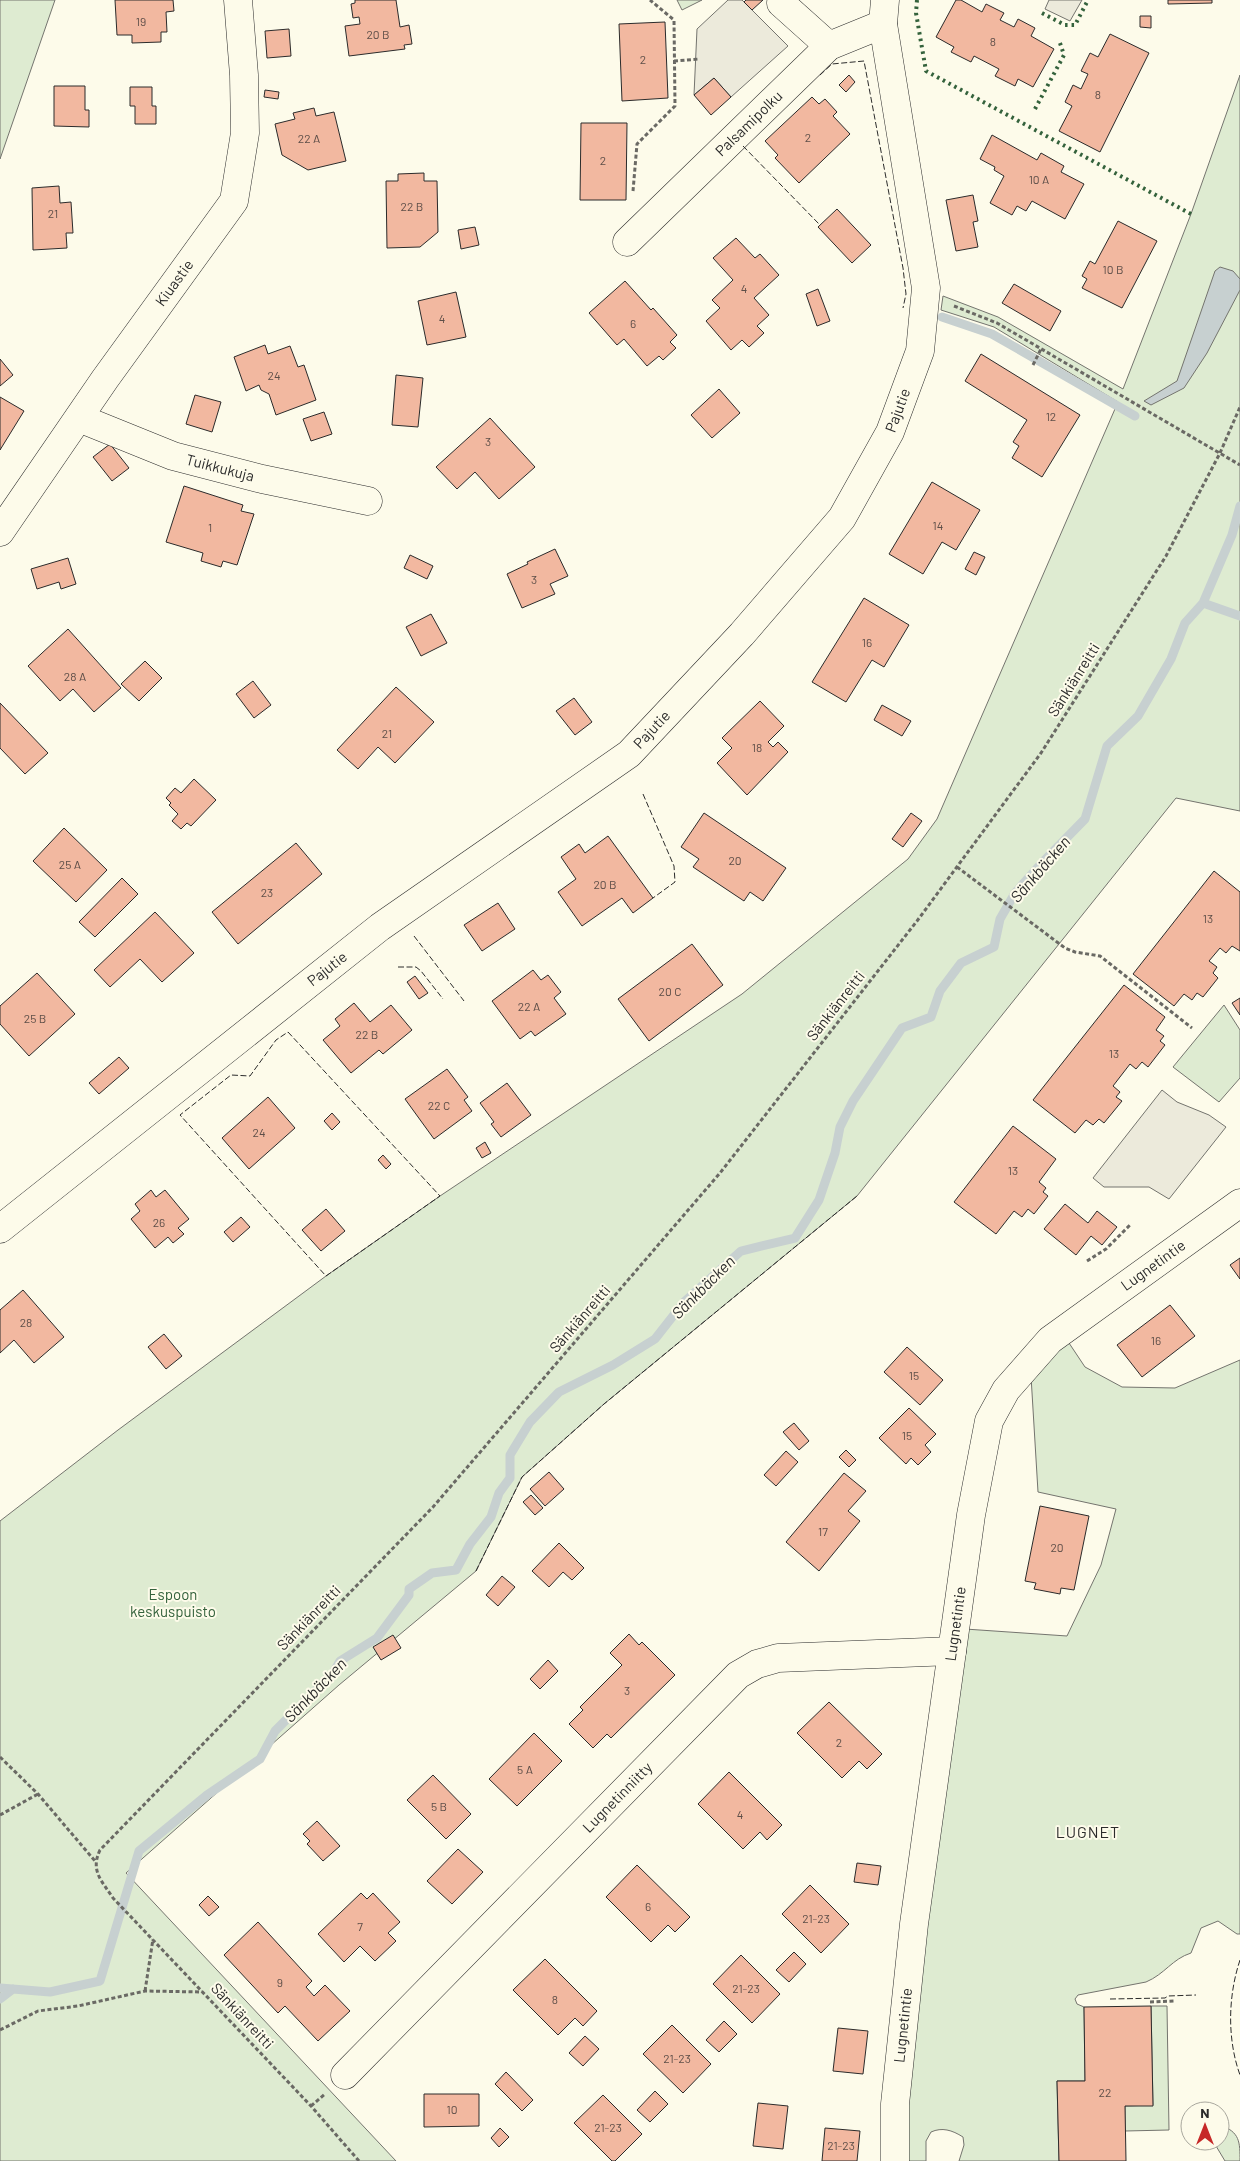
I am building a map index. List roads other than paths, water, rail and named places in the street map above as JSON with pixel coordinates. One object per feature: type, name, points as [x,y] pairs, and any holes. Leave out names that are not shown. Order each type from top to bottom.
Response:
[{"type":"street","name":"Kiuastie","points":[[0,532],[104,379],[234,201],[245,133],[244,75],[238,0]]},
{"type":"street","points":[[781,3],[829,46]]},
{"type":"street","name":"Palsamipolku","points":[[627,242],[829,46],[884,12]]},
{"type":"street","name":"Pajutie","points":[[0,1229],[380,927],[629,754],[742,634],[842,518],[890,432],[920,351],[926,288],[884,12]]},
{"type":"street","name":"Tuikkukuja","points":[[79,418],[173,456],[262,479],[368,501]]},
{"type":"street","name":"Lugnetintie","points":[[896,2161],[895,2104],[914,1924],[971,1516],[990,1421],[1006,1390],[1050,1340],[1240,1203]]},
{"type":"street","name":"Lugnetinniitty","points":[[345,2075],[738,1675],[757,1664],[778,1658],[952,1651]]},
{"type":"waterway","points":[[942,317],[992,334],[1135,416]]},
{"type":"waterway","name":"Sänkbäcken","points":[[0,1988],[50,1992],[100,1981],[139,1851],[207,1795],[260,1759],[275,1731],[333,1673],[340,1661],[377,1638],[409,1595],[409,1589],[432,1573],[456,1570],[470,1544],[491,1517],[499,1493],[510,1478],[510,1455],[530,1422],[559,1392],[613,1365],[655,1339],[684,1302],[741,1251],[795,1238],[819,1200],[835,1153],[840,1127],[853,1101],[902,1028],[931,1017],[940,991],[961,963],[994,947],[1000,919],[1015,893],[1085,819],[1107,746],[1138,716],[1171,659],[1185,623],[1203,603],[1232,535],[1240,506]]},
{"type":"waterway","points":[[1203,603],[1240,616]]},
{"type":"waterway","points":[[0,1999],[13,1989]]},
{"type":"district","name":"LUGNET","points":[[1088,1832]]},
{"type":"park label","name":"Espoon keskuspuisto","points":[[173,1604]]}]
